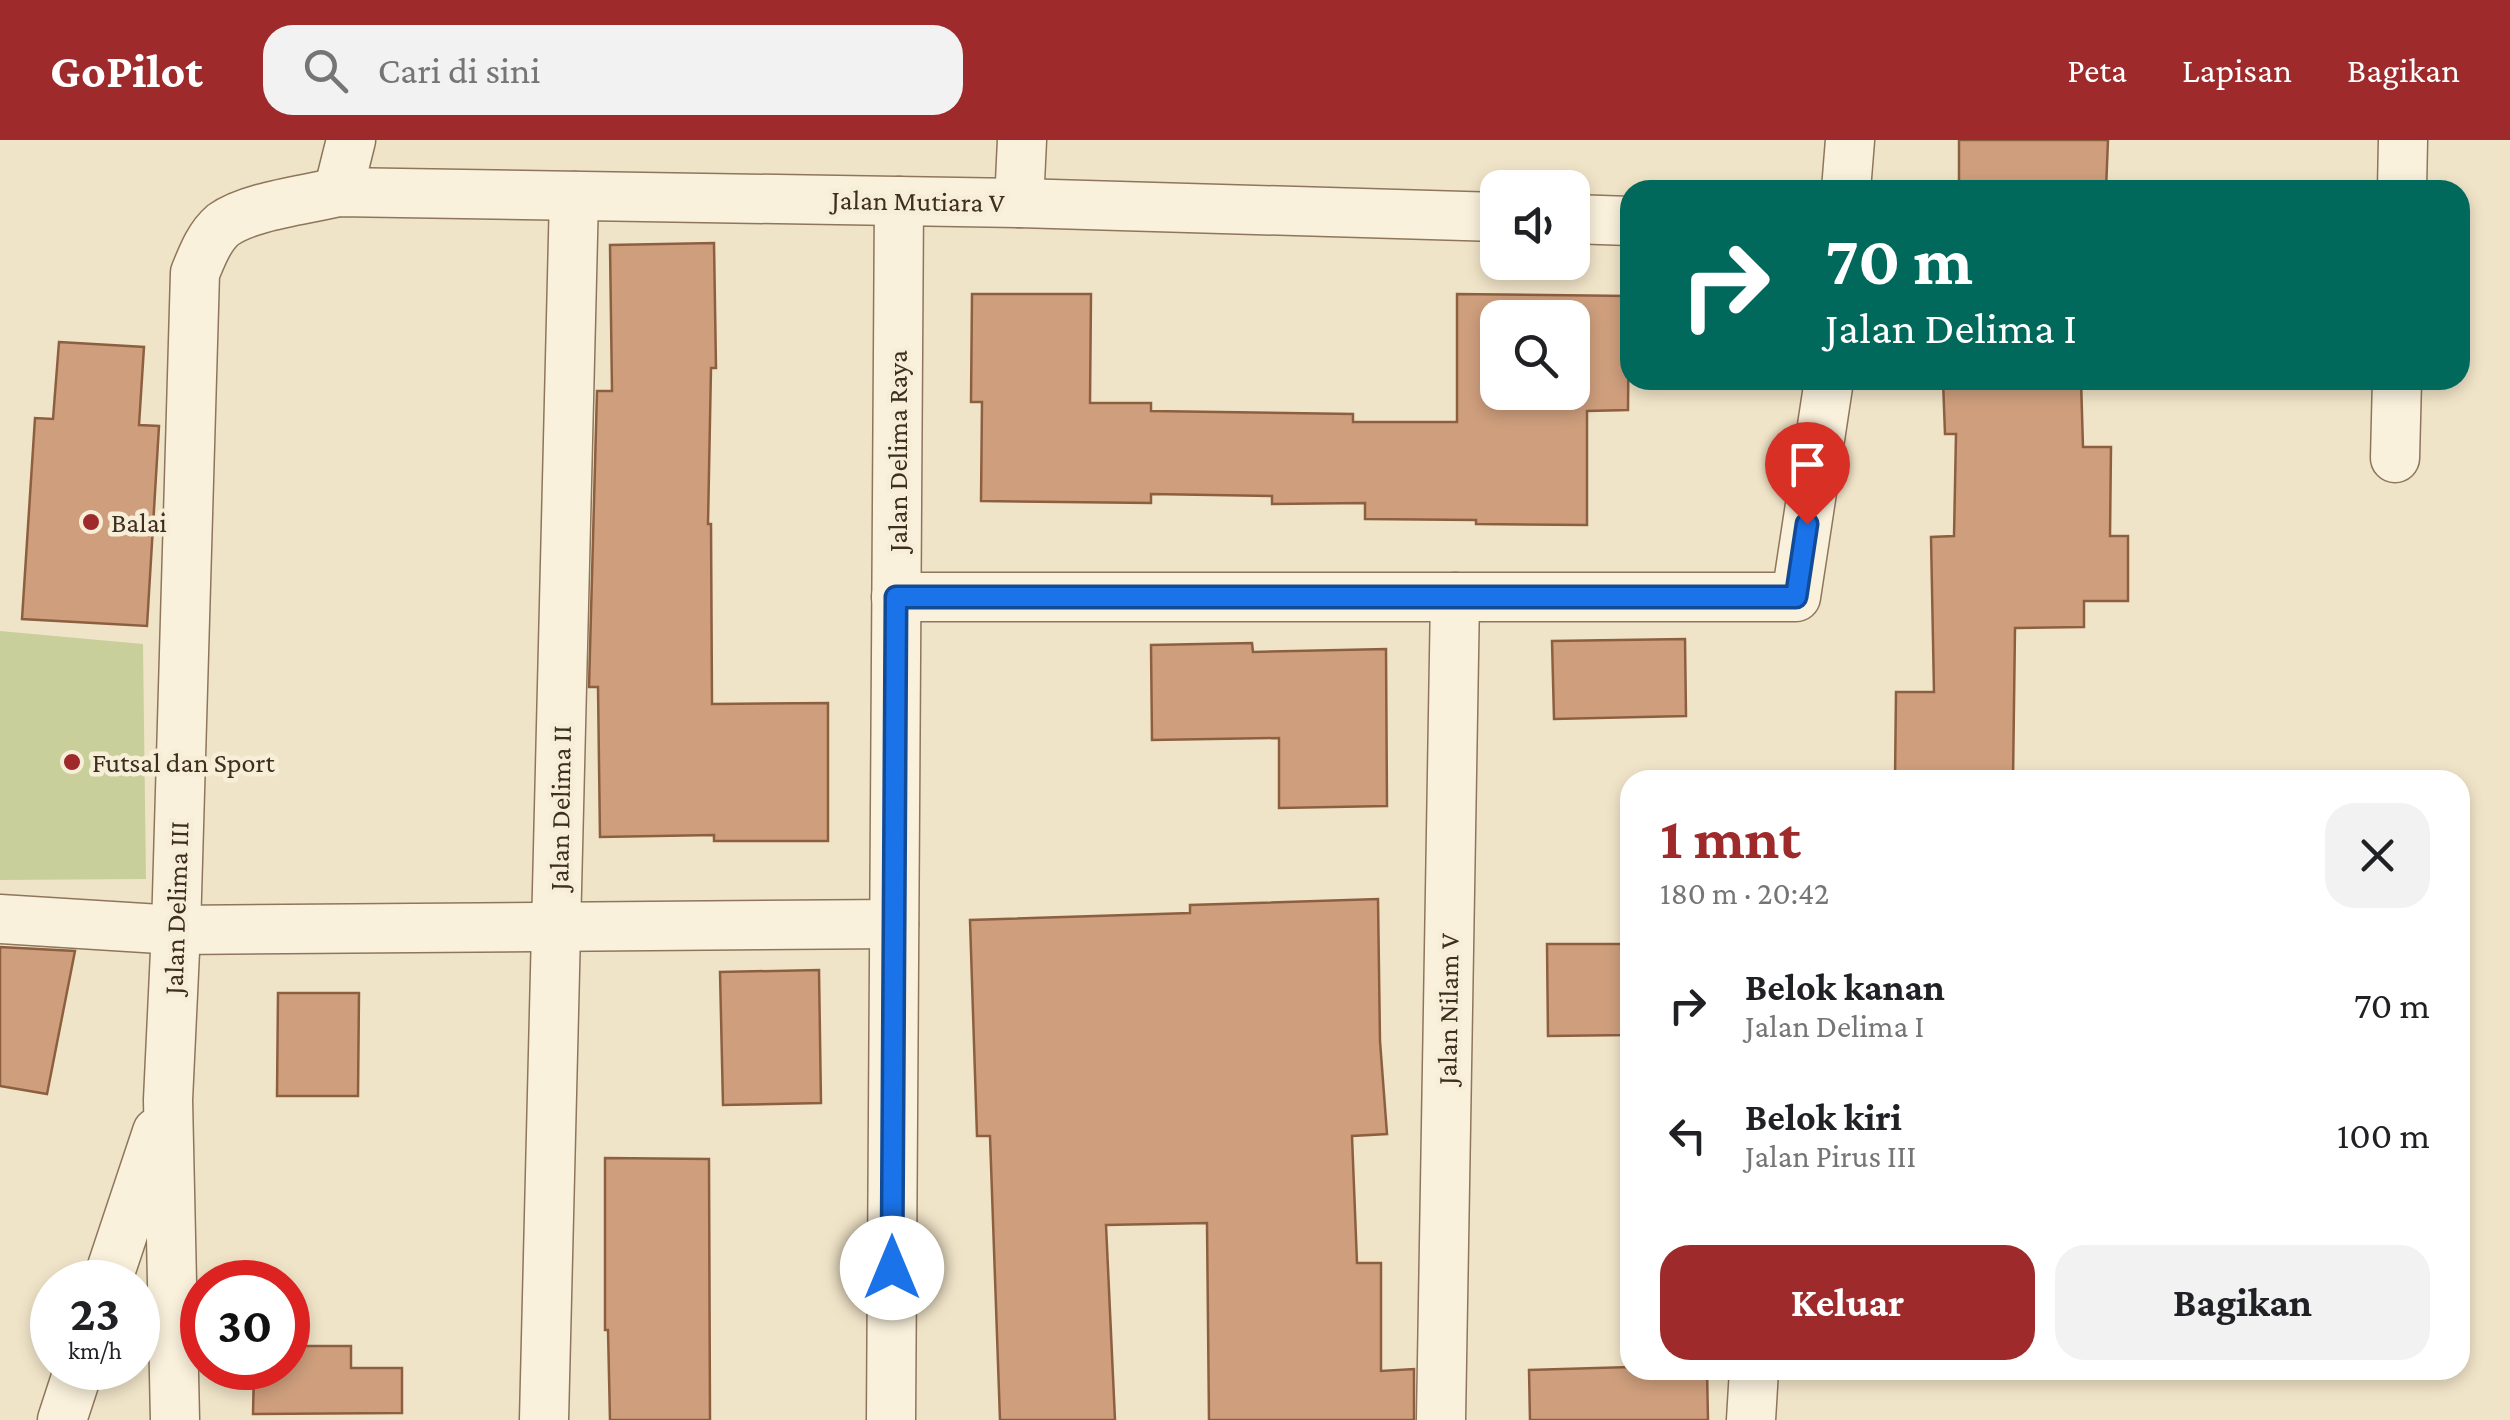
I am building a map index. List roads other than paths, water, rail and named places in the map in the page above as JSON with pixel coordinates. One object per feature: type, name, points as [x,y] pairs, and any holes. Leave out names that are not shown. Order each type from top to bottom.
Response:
[{"type":"street","points":[[338,192],[351,140]]},
{"type":"street","points":[[1019,203],[1022,140]]},
{"type":"street","points":[[1847,180],[1850,140]]},
{"type":"street","points":[[2402,180],[2403,140]]},
{"type":"street","name":"Jalan Mutiara V","points":[[338,192],[1019,203],[1480,216]]},
{"type":"street","name":"Jalan Delima III","points":[[175,1420],[168,1100],[195,273],[204,248],[224,225],[253,212],[338,192]]},
{"type":"street","name":"Jalan Delima II","points":[[544,1420],[574,196]]},
{"type":"street","name":"Jalan Delima Raya","points":[[891,1420],[899,201]]},
{"type":"street","points":[[1590,220],[1620,221]]},
{"type":"street","points":[[896,597],[1796,597],[1827,390]]},
{"type":"street","points":[[2395,458],[2397,390]]},
{"type":"street","name":"Jalan Nilam V","points":[[1442,1420],[1454,597]]},
{"type":"street","points":[[0,919],[176,930],[894,924]]},
{"type":"street","points":[[114,1260],[168,1100]]},
{"type":"street","points":[[1751,1420],[1753,1380]]},
{"type":"street","points":[[62,1420],[72,1390]]},
{"type":"place","name":"Balai","points":[[91,522]]},
{"type":"place","name":"Futsal dan Sport","points":[[72,762]]}]
